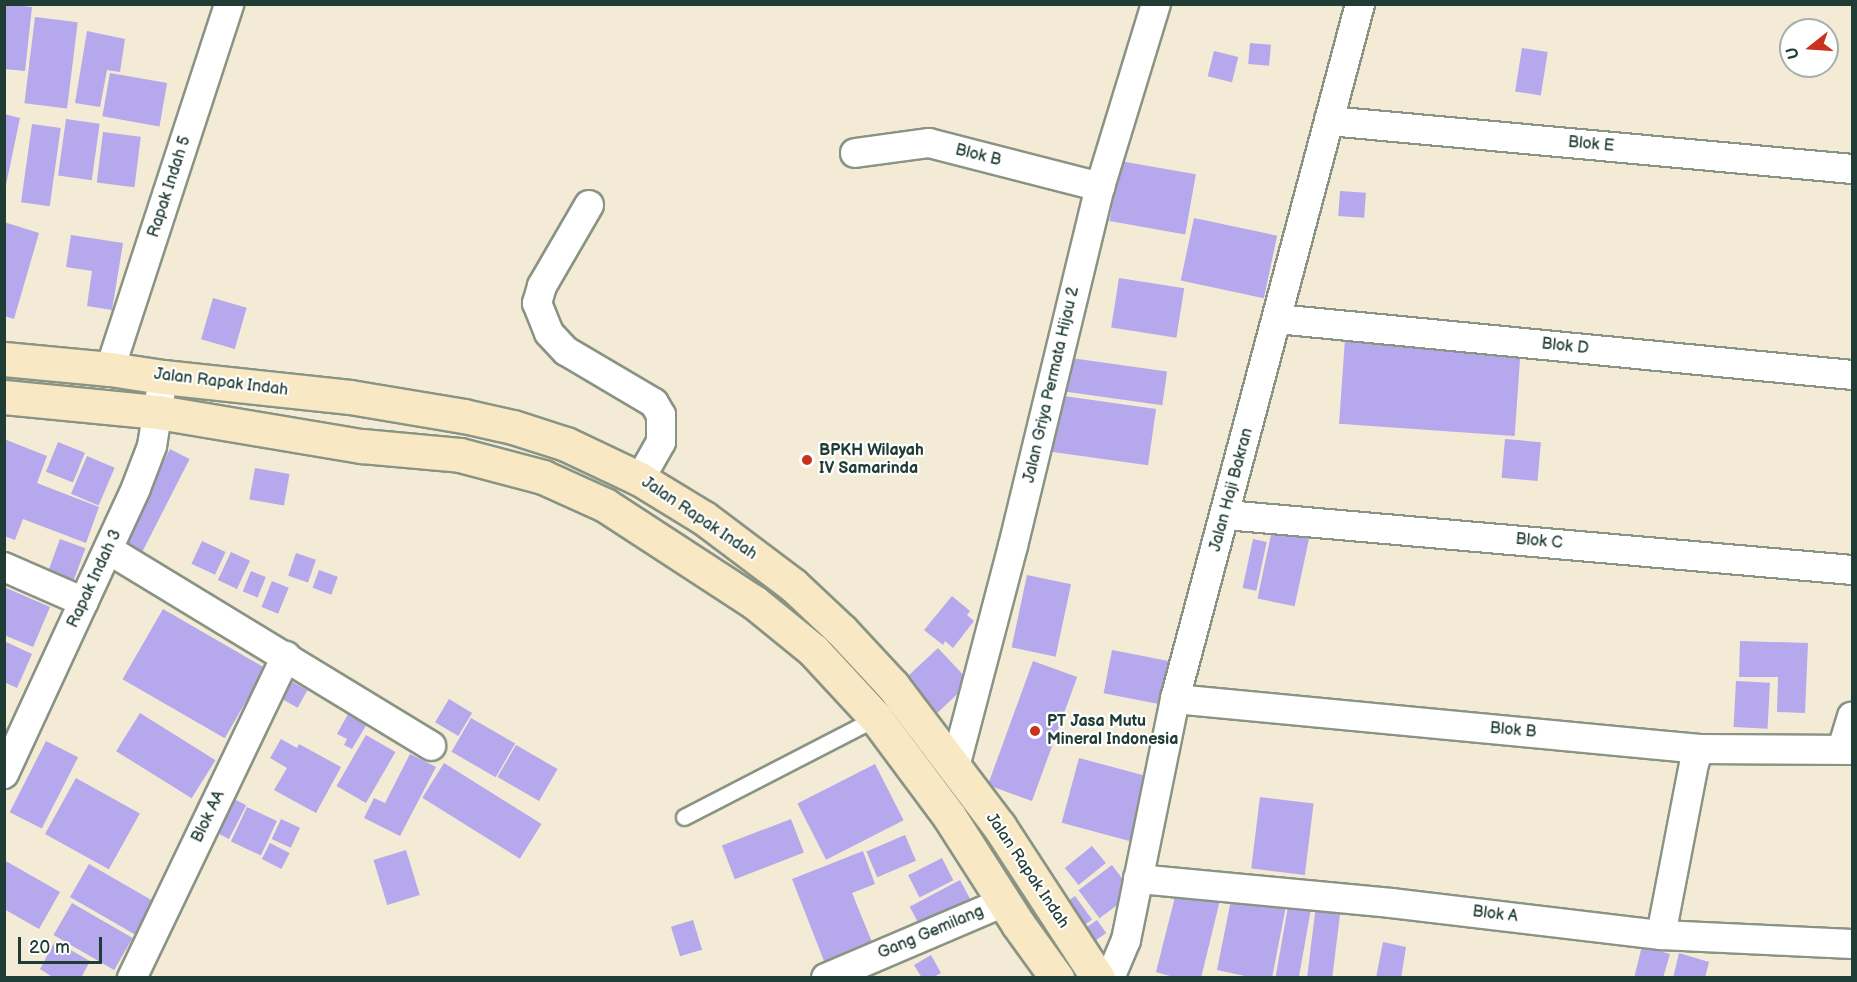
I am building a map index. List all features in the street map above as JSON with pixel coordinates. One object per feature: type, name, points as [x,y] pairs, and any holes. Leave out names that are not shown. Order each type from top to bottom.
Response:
[{"type":"main road","name":"Jalan Rapak Indah","points":[[4,359],[111,369],[350,398],[493,422],[566,444],[640,479],[704,518],[793,585],[841,630],[893,686],[999,826],[1098,978]]},
{"type":"main road","points":[[4,397],[158,412],[362,446],[460,455],[501,464],[543,477],[605,505],[754,602],[813,650],[876,718],[949,816],[1004,903],[1057,978]]},
{"type":"main road","points":[[678,551],[704,518]]},
{"type":"street","name":"Rapak Indah 5","points":[[111,369],[229,4]]},
{"type":"street","name":"Jalan Griya Permata Hijau 2","points":[[956,767],[1013,546],[1100,187],[1156,4]]},
{"type":"street","name":"Jalan Haji Bakran","points":[[1110,978],[1126,940],[1175,699],[1226,515],[1360,4]]},
{"type":"street","name":"Blok E","points":[[1329,121],[1852,169]]},
{"type":"street","name":"Blok B","points":[[855,153],[929,143],[1100,187]]},
{"type":"street","points":[[589,205],[542,286],[537,303],[549,333],[566,351],[654,403],[661,415],[661,442],[640,479]]},
{"type":"street","name":"Blok D","points":[[1277,319],[1852,375]]},
{"type":"street","name":"Rapak Indah 3","points":[[4,774],[109,550],[152,446],[164,377]]},
{"type":"street","name":"Blok C","points":[[1226,515],[1852,570]]},
{"type":"street","points":[[109,550],[431,746]]},
{"type":"street","points":[[4,567],[84,602]]},
{"type":"street","name":"Blok AA","points":[[132,978],[286,656]]},
{"type":"street","name":"Blok B","points":[[1175,699],[1700,749],[1847,750]]},
{"type":"street","points":[[1847,750],[1852,717]]},
{"type":"street","points":[[1661,935],[1694,763],[1700,749]]},
{"type":"street","name":"Blok A","points":[[1138,879],[1391,903],[1661,935],[1852,944]]},
{"type":"street","name":"Gang Gemilang","points":[[826,978],[1004,903]]},
{"type":"lane","points":[[684,817],[876,718]]},
{"type":"building","points":[[4,4],[32,7],[25,71],[4,69]]},
{"type":"building","points":[[35,17],[78,22],[67,109],[24,103]]},
{"type":"building","points":[[87,31],[125,39],[120,72],[107,70],[100,107],[75,103]]},
{"type":"building","points":[[1250,43],[1271,45],[1269,66],[1248,64]]},
{"type":"building","points":[[1522,48],[1548,52],[1541,96],[1515,91]]},
{"type":"building","points":[[1214,51],[1238,57],[1232,82],[1208,76]]},
{"type":"building","points":[[110,73],[167,83],[159,126],[102,116]]},
{"type":"building","points":[[4,114],[20,118],[6,185],[4,185]]},
{"type":"building","points":[[66,119],[100,124],[92,180],[58,175]]},
{"type":"building","points":[[32,124],[61,128],[50,206],[21,202]]},
{"type":"building","points":[[103,132],[141,137],[135,187],[97,183]]},
{"type":"building","points":[[1120,161],[1196,174],[1185,234],[1109,221]]},
{"type":"building","points":[[1340,191],[1366,193],[1364,218],[1338,216]]},
{"type":"building","points":[[1194,218],[1277,236],[1264,298],[1181,281]]},
{"type":"building","points":[[4,222],[39,233],[14,319],[4,316]]},
{"type":"building","points":[[71,235],[123,243],[112,310],[87,306],[92,271],[66,267]]},
{"type":"building","points":[[1119,278],[1184,288],[1176,338],[1111,327]]},
{"type":"building","points":[[213,298],[247,308],[235,349],[201,339]]},
{"type":"building","points":[[1345,339],[1521,351],[1515,436],[1339,424]]},
{"type":"building","points":[[1071,358],[1167,371],[1162,405],[1066,392]]},
{"type":"building","points":[[1057,395],[1156,409],[1148,465],[1049,451]]},
{"type":"building","points":[[4,439],[47,456],[37,483],[99,507],[86,543],[23,519],[15,540],[4,536]]},
{"type":"building","points":[[1505,439],[1541,442],[1537,481],[1502,478]]},
{"type":"building","points":[[58,442],[85,453],[73,483],[46,472]]},
{"type":"building","points":[[170,449],[190,459],[141,554],[121,544]]},
{"type":"building","points":[[87,456],[115,468],[99,505],[71,494]]},
{"type":"building","points":[[255,468],[289,474],[284,506],[249,500]]},
{"type":"building","points":[[1272,530],[1309,538],[1295,606],[1257,598]]},
{"type":"building","points":[[60,539],[85,548],[73,582],[48,573]]},
{"type":"building","points":[[1253,539],[1267,542],[1256,591],[1243,588]]},
{"type":"building","points":[[202,541],[226,552],[215,575],[191,564]]},
{"type":"building","points":[[231,552],[250,561],[237,589],[218,580]]},
{"type":"building","points":[[296,553],[316,560],[308,583],[288,576]]},
{"type":"building","points":[[319,570],[338,577],[331,595],[313,588]]},
{"type":"building","points":[[251,571],[266,577],[258,597],[243,591]]},
{"type":"building","points":[[1027,575],[1071,584],[1056,657],[1012,647]]},
{"type":"building","points":[[272,581],[289,588],[278,614],[262,607]]},
{"type":"building","points":[[4,587],[50,607],[33,647],[4,635]]},
{"type":"building","points":[[952,596],[970,611],[967,615],[974,621],[953,648],[945,641],[943,645],[924,630]]},
{"type":"building","points":[[163,609],[265,668],[225,738],[122,679]]},
{"type":"building","points":[[4,641],[32,654],[17,688],[4,682]]},
{"type":"building","points":[[1740,641],[1808,643],[1805,713],[1777,712],[1778,677],[1739,677]]},
{"type":"building","points":[[938,648],[970,682],[937,713],[905,679]]},
{"type":"building","points":[[1112,650],[1171,661],[1163,705],[1104,693]]},
{"type":"building","name":"PT Jasa Mutu Mineral Indonesia","points":[[1033,661],[1077,677],[1032,801],[988,785]]},
{"type":"building","points":[[289,680],[307,690],[298,708],[279,697]]},
{"type":"building","points":[[1736,681],[1770,683],[1768,729],[1734,727]]},
{"type":"building","points":[[449,699],[472,713],[458,736],[435,722]]},
{"type":"building","points":[[140,713],[215,760],[192,798],[116,751]]},
{"type":"building","points":[[348,714],[367,724],[352,749],[344,745],[347,739],[337,734]]},
{"type":"building","points":[[471,718],[515,744],[496,777],[452,752]]},
{"type":"building","points":[[366,735],[395,752],[366,803],[336,786]]},
{"type":"building","points":[[281,739],[297,748],[299,744],[341,767],[316,813],[274,790],[287,768],[270,758]]},
{"type":"building","points":[[46,741],[78,757],[42,829],[10,812]]},
{"type":"building","points":[[516,745],[558,769],[539,801],[498,777]]},
{"type":"building","points":[[410,754],[436,767],[400,836],[364,818],[374,798],[385,803]]},
{"type":"building","points":[[1079,758],[1154,778],[1137,843],[1062,823]]},
{"type":"building","points":[[444,763],[542,824],[520,859],[422,798]]},
{"type":"building","points":[[875,764],[904,820],[826,860],[797,803]]},
{"type":"building","points":[[76,778],[140,813],[109,869],[45,834]]},
{"type":"building","points":[[1260,797],[1314,804],[1305,875],[1251,868]]},
{"type":"building","points":[[232,798],[246,805],[229,839],[215,832]]},
{"type":"building","points":[[247,807],[277,821],[261,855],[231,841]]},
{"type":"building","points":[[281,819],[300,828],[291,848],[272,839]]},
{"type":"building","points":[[791,819],[804,853],[735,879],[722,846]]},
{"type":"building","points":[[905,835],[916,861],[877,877],[866,851]]},
{"type":"building","points":[[270,843],[290,853],[281,869],[262,859]]},
{"type":"building","points":[[1092,846],[1106,863],[1079,885],[1065,868]]},
{"type":"building","points":[[406,850],[420,895],[387,905],[373,860]]},
{"type":"building","points":[[863,851],[875,884],[852,893],[872,942],[824,961],[792,879]]},
{"type":"building","points":[[942,858],[953,880],[919,898],[908,875]]},
{"type":"building","points":[[4,860],[60,892],[39,929],[4,909]]},
{"type":"building","points":[[89,864],[154,902],[135,934],[70,897]]},
{"type":"building","points":[[1112,865],[1133,893],[1100,918],[1078,890]]},
{"type":"building","points":[[960,880],[970,899],[920,925],[910,907]]},
{"type":"building","points":[[1178,885],[1221,896],[1201,978],[1177,978],[1156,972]]},
{"type":"building","points":[[1232,895],[1286,906],[1272,978],[1254,978],[1217,970]]},
{"type":"building","points":[[1075,896],[1092,919],[1078,929],[1061,906]]},
{"type":"building","points":[[1289,901],[1312,905],[1299,978],[1276,976]]},
{"type":"building","points":[[72,903],[133,938],[114,970],[54,935]]},
{"type":"building","points":[[1316,905],[1341,908],[1332,978],[1307,978]]},
{"type":"building","points":[[693,920],[702,950],[680,956],[671,927]]},
{"type":"building","points":[[1097,920],[1106,933],[1090,945],[1081,931]]},
{"type":"building","points":[[55,941],[90,961],[81,978],[54,978],[40,969]]},
{"type":"building","points":[[1383,942],[1406,947],[1401,978],[1376,978]]},
{"type":"building","points":[[1642,946],[1670,954],[1663,978],[1634,978]]},
{"type":"building","points":[[1679,953],[1709,962],[1705,978],[1673,978]]},
{"type":"building","points":[[931,955],[941,973],[932,978],[922,978],[914,965]]},
{"type":"place","name":"BPKH Wilayah IV Samarinda","points":[[807,460]]},
{"type":"place","name":"PT Jasa Mutu Mineral Indonesia","points":[[1035,731]]}]
